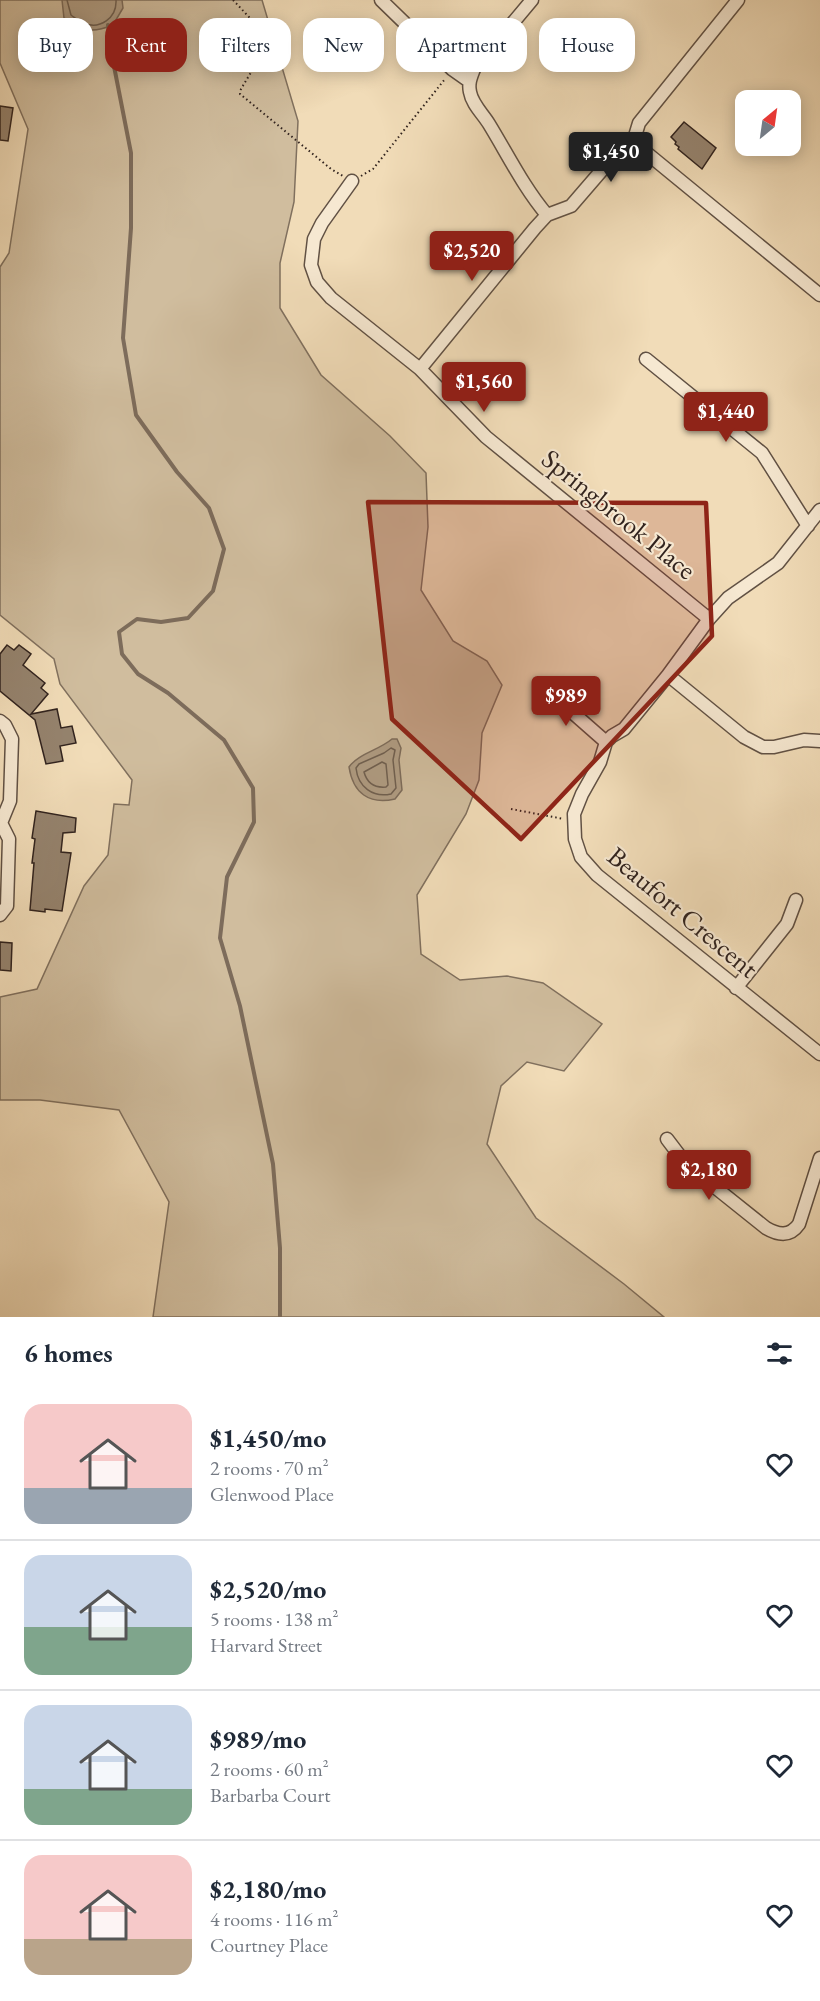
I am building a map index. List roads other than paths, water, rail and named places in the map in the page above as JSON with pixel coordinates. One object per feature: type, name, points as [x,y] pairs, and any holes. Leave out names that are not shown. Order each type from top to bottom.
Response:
[{"type":"street","points":[[381,0],[452,69],[469,81]]},
{"type":"street","points":[[532,0],[474,69],[469,81],[470,93],[475,104],[529,191],[548,215]]},
{"type":"street","points":[[632,146],[639,123],[738,0]]},
{"type":"street","points":[[420,369],[535,228],[548,215],[571,206],[621,148],[632,146],[643,150],[820,295]]},
{"type":"street","name":"Springbrook Place","points":[[352,181],[322,223],[314,239],[311,266],[317,282],[331,298],[420,369],[486,437],[709,619]]},
{"type":"street","points":[[646,359],[762,453],[808,526]]},
{"type":"street","name":"Beaufort Crescent","points":[[820,510],[778,563],[728,598],[709,619],[624,729],[606,742],[600,762],[574,814],[575,839],[581,857],[597,875],[820,1054]]},
{"type":"street","points":[[668,675],[744,737],[763,747],[774,747],[804,740],[820,741]]},
{"type":"street","points":[[554,688],[564,705],[606,742]]},
{"type":"street","points":[[0,721],[5,725],[12,739],[10,801],[0,823],[9,839],[7,906],[0,915]]},
{"type":"street","points":[[736,988],[787,924],[796,900]]},
{"type":"street","points":[[667,1139],[686,1164],[766,1228],[777,1234],[789,1233],[799,1224],[820,1158]]},
{"type":"water","points":[[62,0],[122,0],[123,8],[117,18],[105,18],[105,28],[99,30],[93,30],[93,18],[64,18]]},
{"type":"water","points":[[392,739],[397,739],[401,748],[399,760],[402,790],[395,799],[370,798],[358,790],[349,767]]},
{"type":"waterway","points":[[115,72],[131,153],[131,228],[123,338],[136,415],[177,472],[209,508],[224,549],[213,591],[188,618],[161,622],[137,619],[119,632],[122,654],[138,674],[168,693],[224,740],[253,788],[254,822],[227,877],[220,938],[240,1006],[273,1164],[280,1248],[280,1317]]}]
